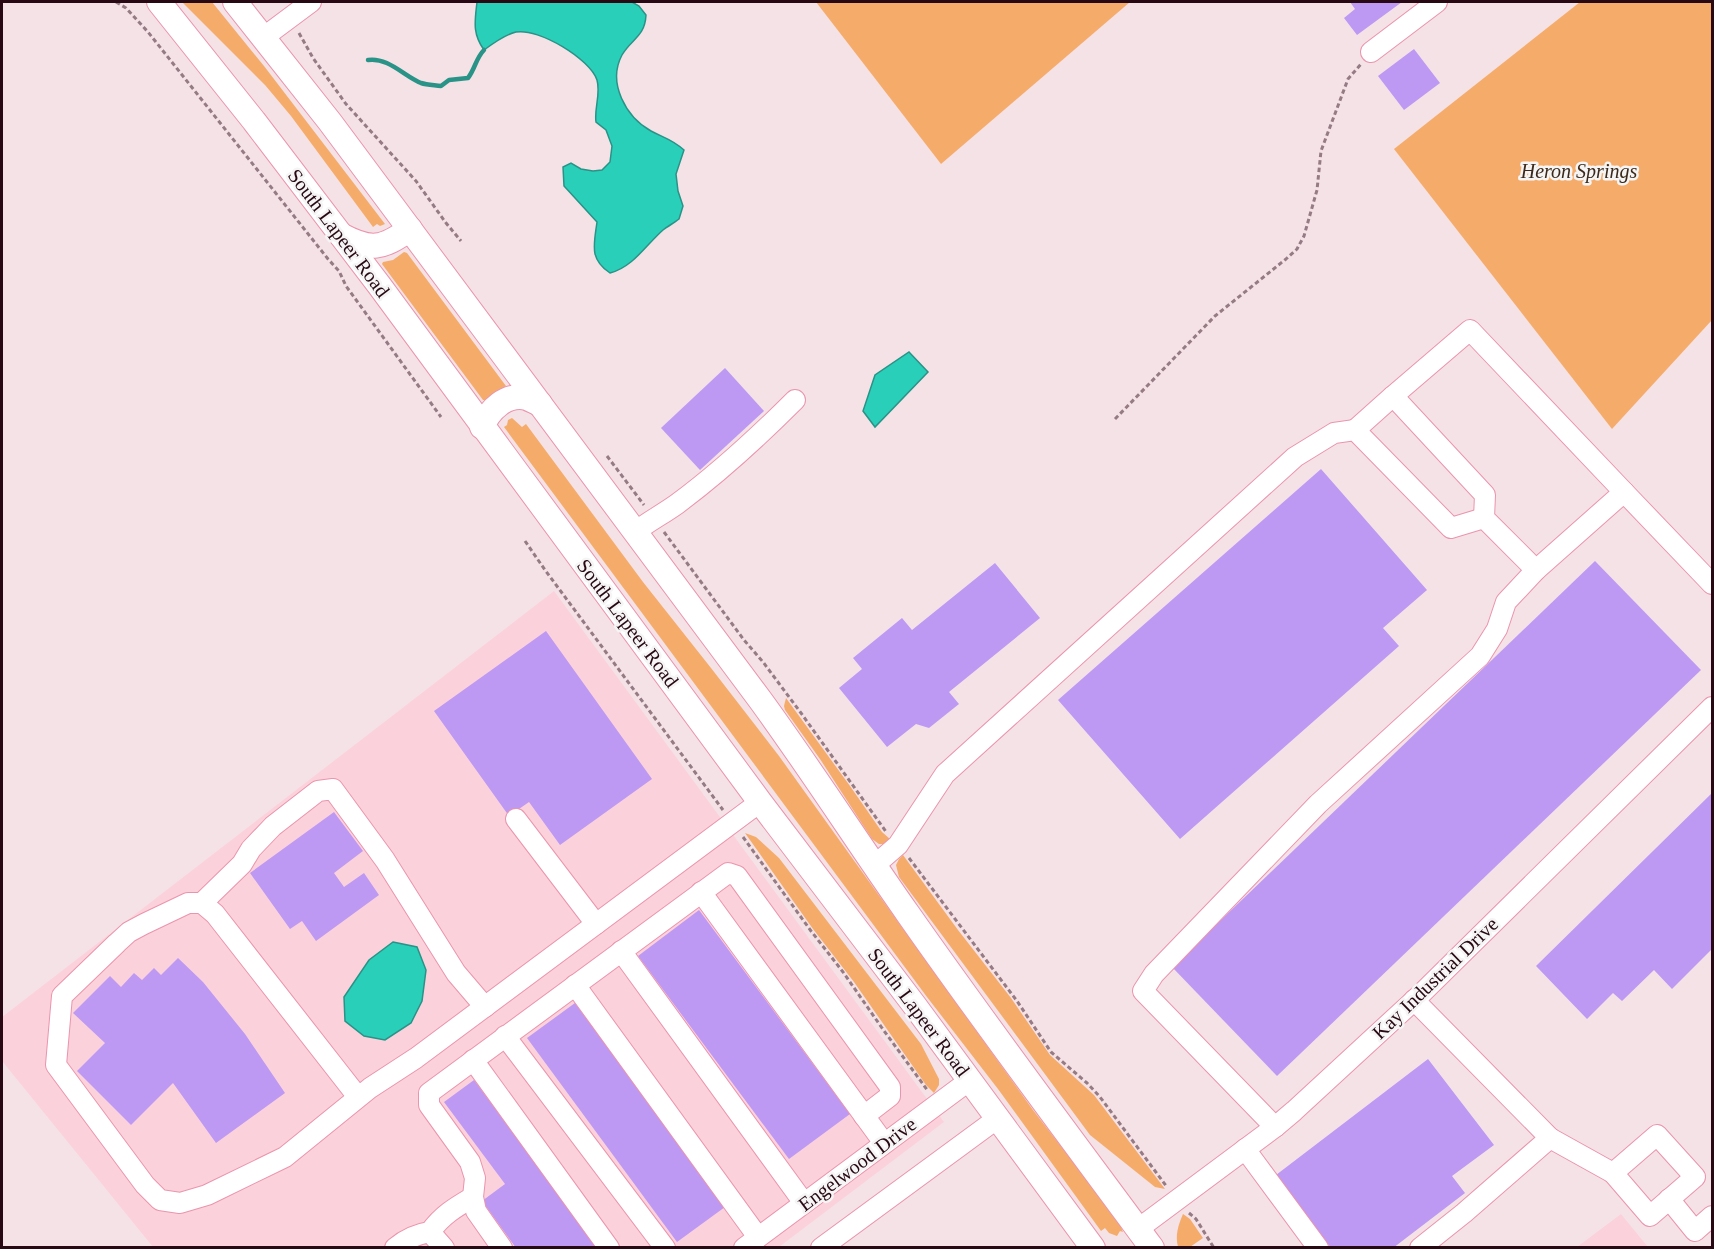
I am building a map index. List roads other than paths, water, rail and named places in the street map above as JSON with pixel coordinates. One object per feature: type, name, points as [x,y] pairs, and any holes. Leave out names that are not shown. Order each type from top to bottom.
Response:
[{"type":"main road","name":"South Lapeer Road","points":[[159,2],[341,234],[1093,1248]]},
{"type":"main road","points":[[235,2],[410,229],[540,404],[644,525],[907,914],[1046,1105],[1139,1241]]},
{"type":"main road","points":[[341,234],[363,245],[374,246],[393,241],[410,229]]},
{"type":"main road","points":[[482,427],[492,410],[508,400],[517,397],[526,398],[540,404]]},
{"type":"street","points":[[264,37],[311,2]]},
{"type":"street","points":[[1371,52],[1437,2]]},
{"type":"street","points":[[874,865],[898,844],[945,774],[1295,457],[1334,433],[1355,430],[1470,330],[1713,584]]},
{"type":"street","points":[[1393,396],[1485,495],[1484,518],[1536,570]]},
{"type":"street","points":[[644,525],[676,504],[750,444],[795,400]]},
{"type":"street","points":[[1355,430],[1451,528],[1484,518]]},
{"type":"street","points":[[1275,1127],[1143,991],[1154,974],[1318,804],[1480,656],[1497,628],[1506,602],[1536,570],[1624,492]]},
{"type":"street","name":"Kay Industrial Drive","points":[[1139,1241],[1245,1149],[1275,1127],[1414,1000],[1713,706]]},
{"type":"street","points":[[202,903],[242,864],[251,849],[273,826],[318,791],[333,789],[385,860],[456,973],[485,1007]]},
{"type":"street","points":[[358,1097],[215,914],[202,903],[188,903],[129,932],[62,996],[56,1065],[145,1185],[159,1200],[180,1203],[207,1195],[285,1157],[358,1097],[416,1058],[760,802]]},
{"type":"street","points":[[516,819],[596,924]]},
{"type":"street","points":[[502,1248],[476,1211],[473,1197],[475,1178],[470,1162],[429,1105],[429,1093],[728,873],[737,876],[890,1087],[890,1096],[864,1116]]},
{"type":"street","points":[[701,892],[884,1143]]},
{"type":"street","points":[[621,951],[804,1203]]},
{"type":"street","points":[[574,985],[751,1242]]},
{"type":"street","points":[[1414,1000],[1550,1138],[1613,1173],[1650,1216],[1695,1177],[1657,1134],[1613,1173]]},
{"type":"street","points":[[505,1036],[665,1248]]},
{"type":"street","points":[[473,1060],[609,1248]]},
{"type":"street","name":"Engelwood Drive","points":[[751,1242],[970,1080]]},
{"type":"street","points":[[821,1248],[998,1118]]},
{"type":"street","points":[[1420,1248],[1550,1138]]},
{"type":"street","points":[[1245,1149],[1318,1248]]},
{"type":"street","points":[[394,1248],[419,1233],[430,1232],[449,1210],[473,1197]]},
{"type":"street","points":[[1669,1199],[1695,1231],[1713,1216]]},
{"type":"street","points":[[430,1232],[444,1248]]},
{"type":"waterway","points":[[368,60],[389,64],[421,83],[441,86],[449,80],[468,78],[484,50]]},
{"type":"park label","name":"Heron Springs","points":[[1579,171]]}]
